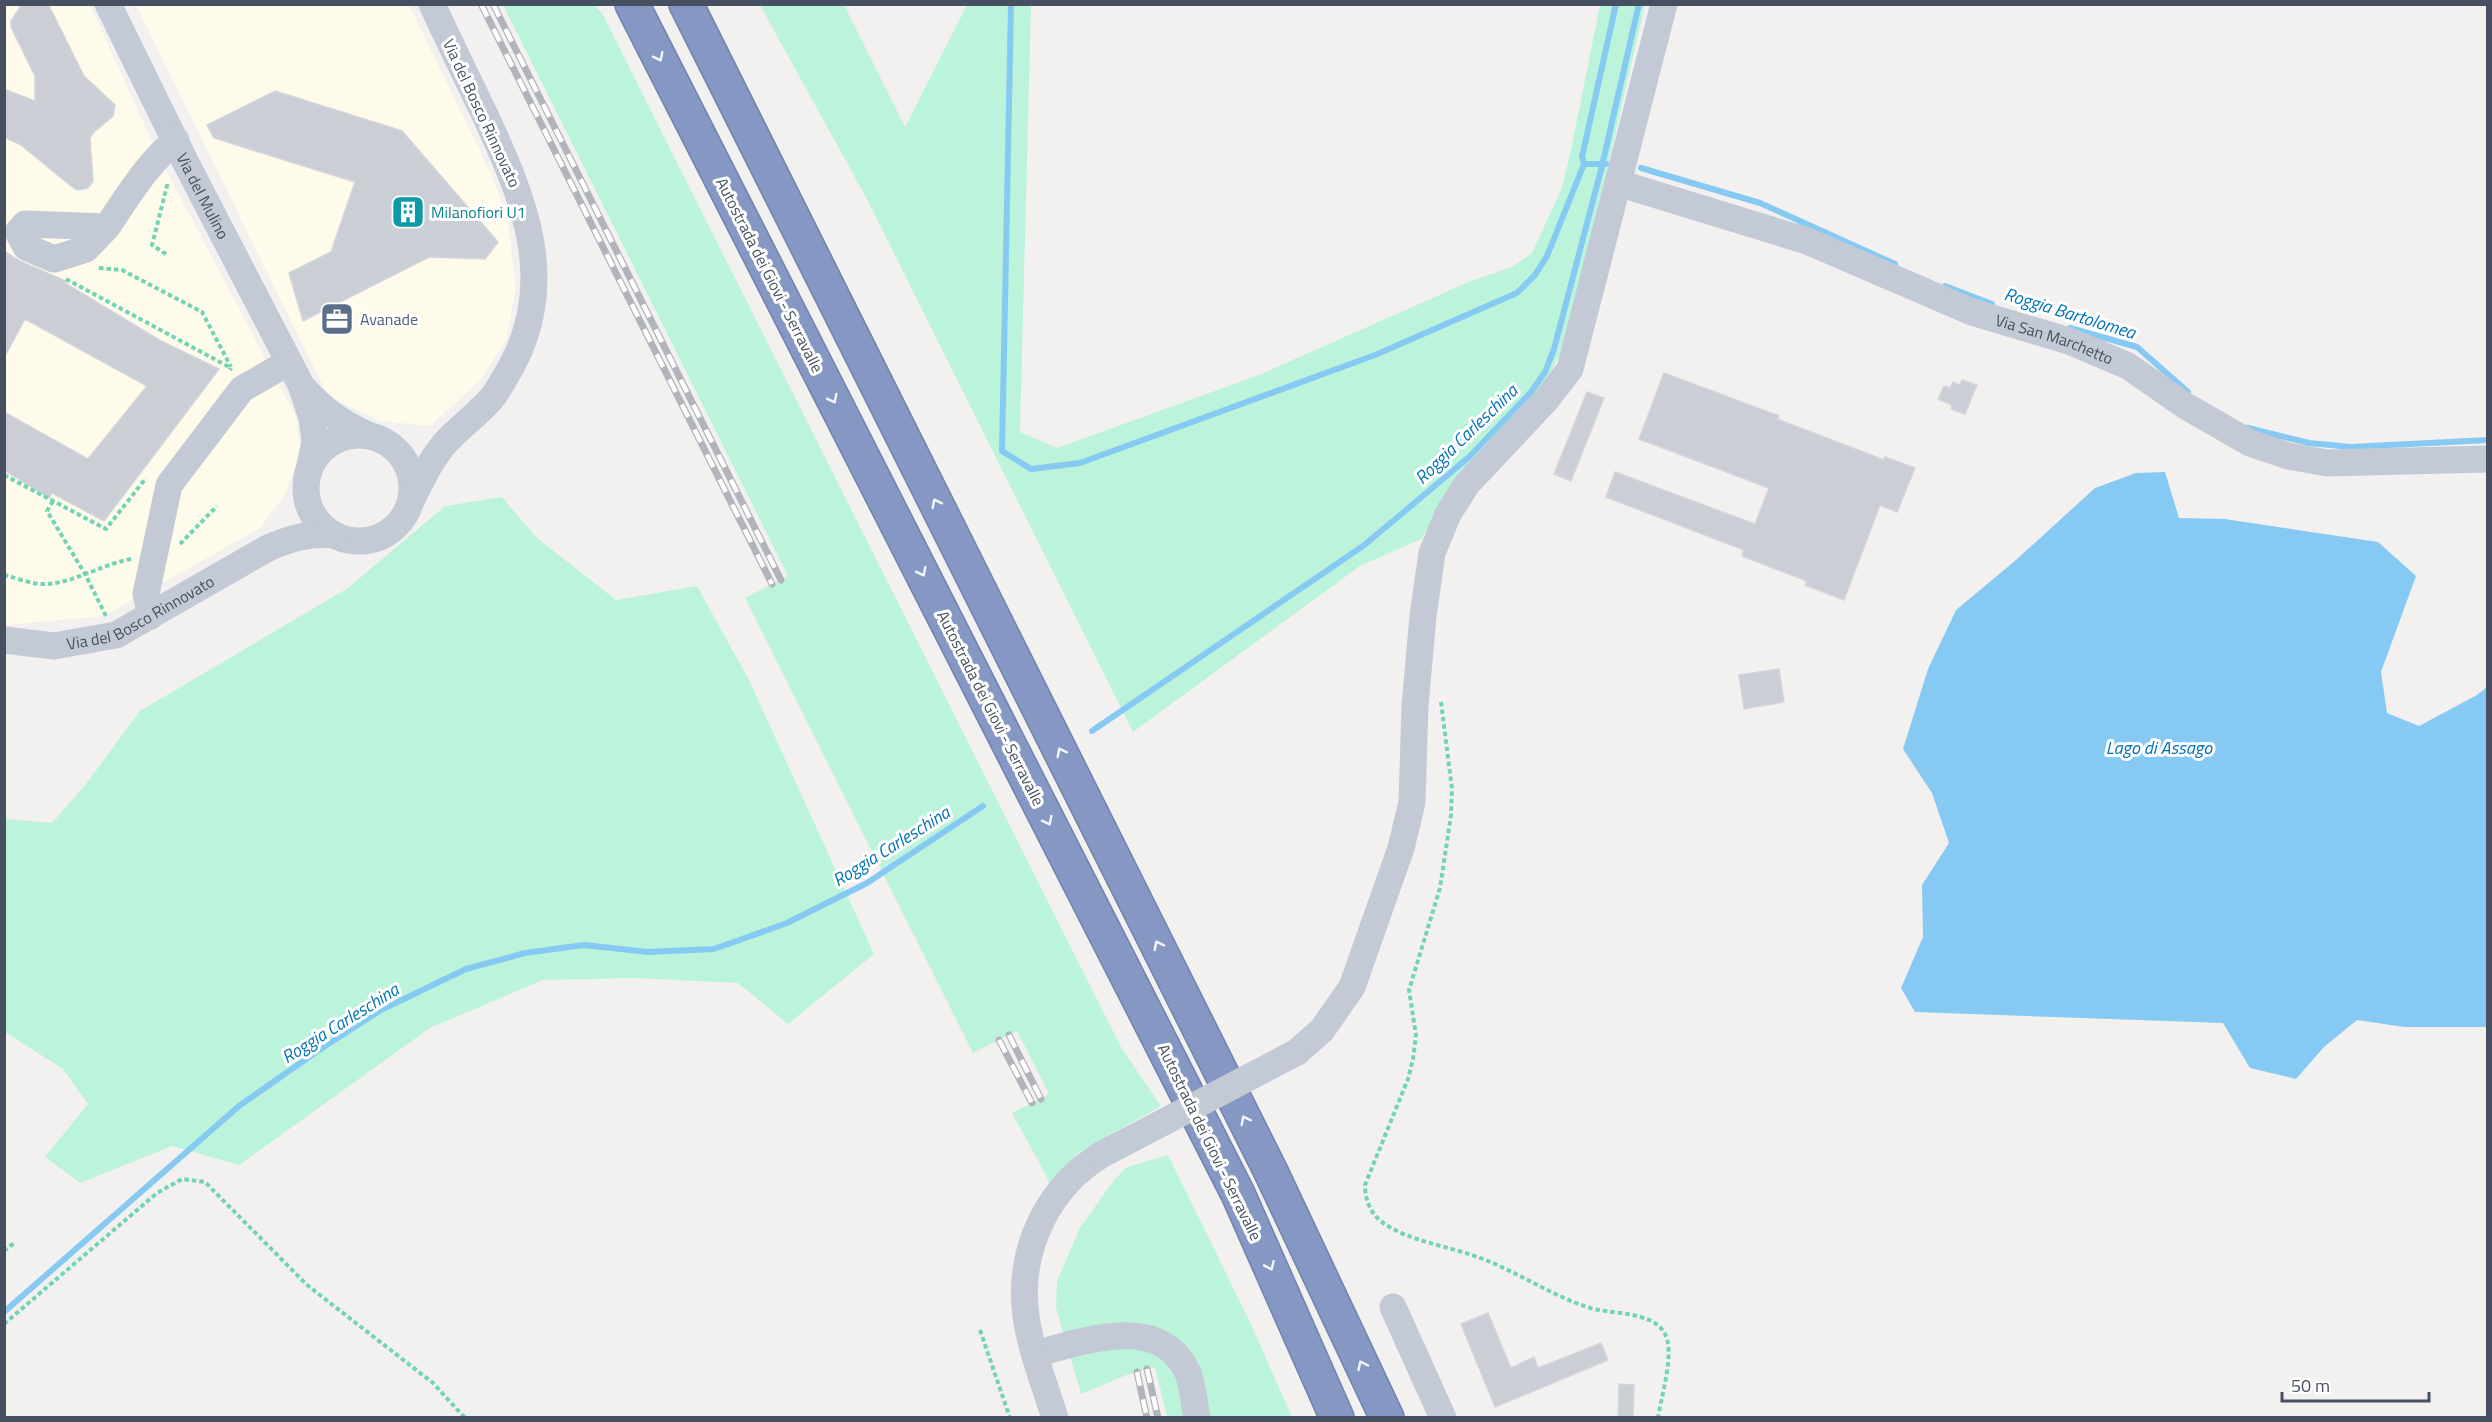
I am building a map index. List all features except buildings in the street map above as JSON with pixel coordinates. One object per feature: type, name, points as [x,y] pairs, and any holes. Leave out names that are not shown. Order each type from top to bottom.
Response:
[{"type":"highway","name":"Autostrada dei Giovi - Serravalle","points":[[632,4],[1238,1194],[1337,1418]]},
{"type":"highway","points":[[687,4],[1271,1172],[1387,1418]]},
{"type":"street","name":"Via del Mulino","points":[[108,4],[295,374],[312,418],[315,442],[308,480]]},
{"type":"street","name":"Via del Bosco Rinnovato","points":[[411,501],[430,465],[445,443],[493,397],[512,365],[526,332],[532,296],[534,256],[530,228],[508,164],[432,4]]},
{"type":"street","points":[[1055,1418],[1026,1318],[1024,1288],[1028,1256],[1034,1238],[1041,1220],[1062,1187],[1101,1155],[1297,1052],[1322,1030],[1352,987],[1401,848],[1412,801],[1423,616],[1432,553],[1448,514],[1467,484],[1546,400],[1570,369],[1664,4]]},
{"type":"street","points":[[107,227],[158,155],[181,152]]},
{"type":"street","name":"Via San Marchetto","points":[[1618,183],[1808,242],[1972,312],[2069,342],[2128,366],[2184,405],[2250,443],[2288,456],[2327,463],[2487,459]]},
{"type":"street","name":"Via del Mulino","points":[[295,374],[324,410],[343,424],[368,435]]},
{"type":"street","points":[[151,616],[146,594],[169,485],[242,388],[295,374]]},
{"type":"street","name":"Via del Bosco Rinnovato","points":[[394,448],[418,447],[439,440],[469,420]]},
{"type":"street","points":[[368,435],[394,448],[404,458],[410,472],[411,501],[405,516],[381,537],[365,541],[350,540],[334,535],[323,527],[314,516],[308,503],[308,480],[318,454],[332,442],[349,436],[368,435]]},
{"type":"street","name":"Via del Bosco Rinnovato","points":[[267,548],[285,529],[308,480]]},
{"type":"street","name":"Via del Bosco Rinnovato","points":[[4,640],[54,646],[116,635],[267,548],[293,537],[312,534],[334,535]]},
{"type":"street","points":[[1394,1307],[1443,1418]]},
{"type":"street","points":[[1035,1353],[1100,1338],[1132,1335],[1151,1338],[1164,1344],[1183,1364],[1189,1376],[1197,1418]]},
{"type":"path","points":[[166,254],[152,245],[169,176],[181,152]]},
{"type":"path","points":[[94,268],[122,270],[202,312],[231,368]]},
{"type":"path","points":[[70,273],[62,277],[231,368]]},
{"type":"path","points":[[224,377],[231,368]]},
{"type":"path","points":[[4,475],[106,529],[147,476]]},
{"type":"path","points":[[53,501],[47,511],[85,574],[116,635]]},
{"type":"path","points":[[4,575],[45,585],[85,574],[111,562],[171,552],[217,506]]},
{"type":"path","points":[[1441,702],[1452,789],[1448,836],[1440,888],[1409,990],[1416,1035],[1413,1059],[1408,1079],[1365,1185],[1365,1199],[1372,1211],[1388,1226],[1484,1259],[1588,1308],[1649,1319],[1659,1327],[1668,1342],[1669,1355],[1658,1418]]},
{"type":"path","points":[[4,1324],[157,1193],[182,1179],[195,1179],[205,1182],[222,1196],[307,1285],[433,1383],[465,1418]]},
{"type":"path","points":[[4,1251],[14,1243]]},
{"type":"path","points":[[980,1330],[1010,1418]]},
{"type":"shaded area","points":[[5,5],[90,5],[158,155],[296,417],[300,450],[286,493],[260,528],[104,616],[5,625]]},
{"type":"shaded area","points":[[136,5],[409,5],[491,174],[507,216],[516,288],[506,340],[482,378],[430,426],[380,421],[328,396]]},
{"type":"green space","points":[[503,5],[594,5],[603,15],[1122,1049],[1161,1106],[1078,1153],[1050,1183],[1012,1113],[1049,1094],[1017,1031],[973,1053],[745,598],[788,576]]},
{"type":"green space","points":[[760,5],[844,5],[905,127],[967,5],[1031,5],[1020,432],[1057,448],[1259,375],[1471,281],[1512,267],[1532,253],[1562,188],[1600,5],[1645,5],[1568,339],[1538,396],[1460,479],[1421,539],[1360,566],[1133,732],[868,201]]},
{"type":"green space","points":[[502,497],[536,537],[616,600],[697,586],[749,680],[874,954],[788,1024],[738,983],[635,978],[543,980],[430,1028],[239,1165],[172,1146],[80,1183],[45,1157],[88,1104],[63,1069],[5,1032],[5,819],[52,823],[86,784],[140,711],[348,588],[445,506]]},
{"type":"green space","points":[[1168,1155],[1250,1322],[1292,1417],[1167,1417],[1155,1367],[1129,1374],[1081,1394],[1056,1308],[1057,1281],[1080,1228],[1114,1180],[1127,1167]]},
{"type":"water","name":"Lago di Assago","points":[[2165,472],[2179,518],[2225,519],[2378,542],[2416,576],[2381,672],[2387,713],[2419,726],[2477,695],[2487,687],[2487,1027],[2404,1027],[2357,1020],[2324,1047],[2296,1079],[2250,1068],[2223,1023],[1915,1012],[1901,988],[1923,937],[1922,885],[1949,843],[1932,793],[1903,749],[1928,669],[1956,610],[2016,560],[2095,488],[2136,473]]},
{"type":"waterway","points":[[1011,4],[1002,451],[1031,469],[1080,463],[1375,355],[1517,293],[1535,275],[1547,256],[1584,164]]},
{"type":"waterway","points":[[1606,164],[1584,164],[1582,157],[1616,4]]},
{"type":"waterway","name":"Roggia Carleschina","points":[[1092,731],[1363,546],[1469,457],[1531,392],[1545,372],[1554,349],[1601,170],[1639,4]]},
{"type":"waterway","name":"Roggia Bartolomea","points":[[1641,168],[1760,203],[1895,264]]},
{"type":"waterway","name":"Roggia Bartolomea","points":[[1945,286],[1992,304]]},
{"type":"waterway","name":"Roggia Bartolomea","points":[[2070,328],[2137,347],[2188,392]]},
{"type":"waterway","name":"Roggia Bartolomea","points":[[2248,428],[2309,443],[2351,447],[2488,440]]},
{"type":"waterway","name":"Roggia Carleschina","points":[[4,1312],[239,1106],[381,1010],[466,969],[525,953],[584,945],[648,952],[714,949],[787,923],[867,883],[983,806]]},
{"type":"railway","points":[[481,4],[772,584]]},
{"type":"railway","points":[[493,4],[781,580]]},
{"type":"railway","points":[[1009,1035],[1041,1099]]},
{"type":"railway","points":[[999,1040],[1032,1103]]},
{"type":"railway","points":[[1147,1369],[1158,1418]]},
{"type":"railway","points":[[1137,1372],[1147,1418]]},
{"type":"place","name":"Milanofiori U1","points":[[408,212]]},
{"type":"place","name":"Avanade","points":[[337,319]]}]
